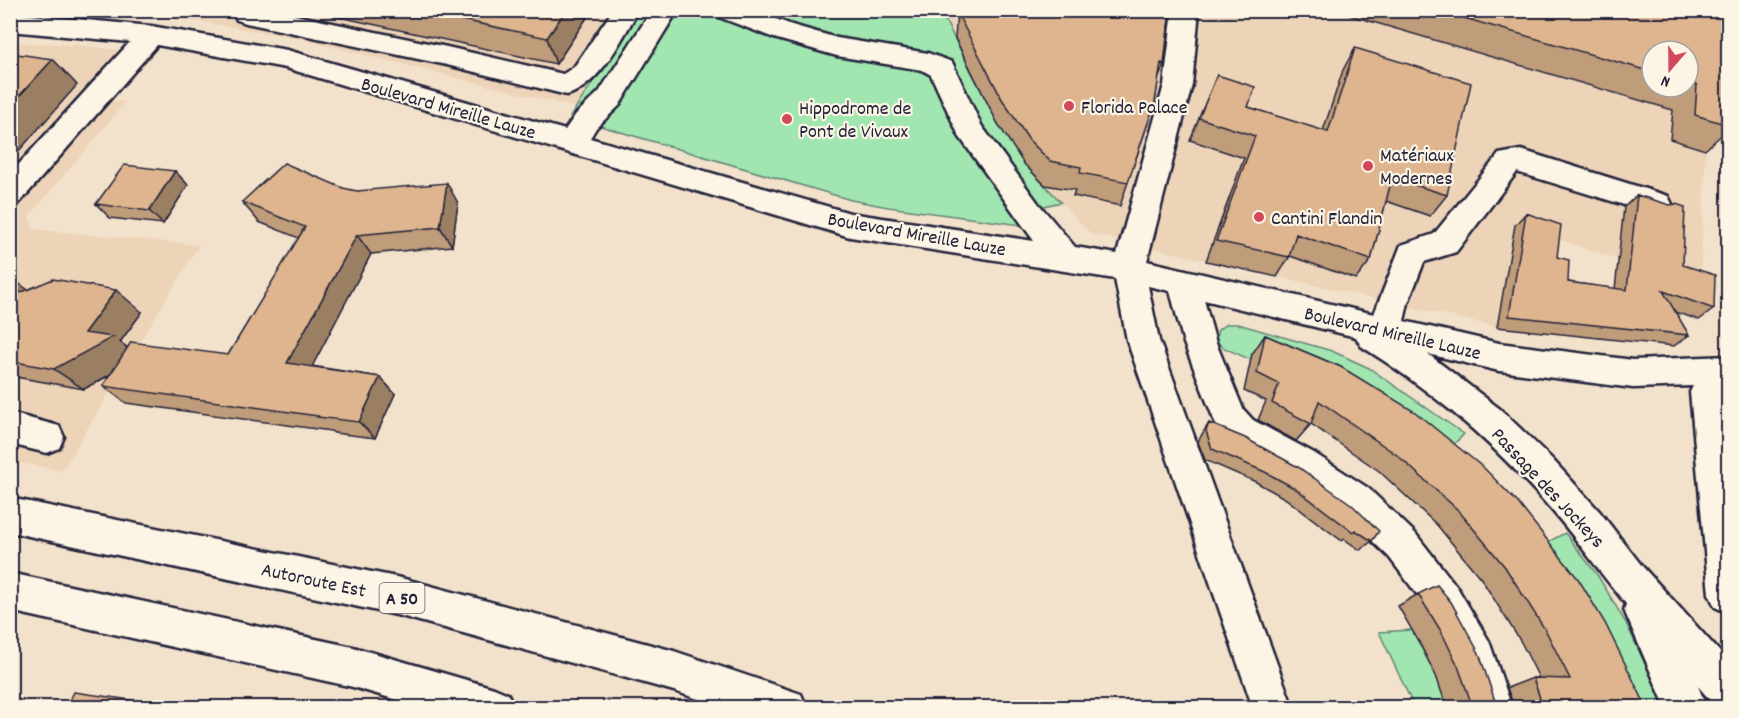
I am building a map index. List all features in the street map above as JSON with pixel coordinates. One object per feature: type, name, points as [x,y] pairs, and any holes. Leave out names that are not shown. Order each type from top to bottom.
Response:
[{"type":"main road","points":[[222,46],[247,12],[567,85],[584,74],[626,10]]},
{"type":"main road","points":[[572,143],[586,121],[609,99],[665,10]]},
{"type":"main road","points":[[725,10],[783,32],[837,47],[928,62],[942,69],[969,129],[1027,211],[1066,258]]},
{"type":"main road","points":[[1186,10],[1178,85],[1129,269],[1143,340],[1273,708]]},
{"type":"main road","name":"Boulevard Mireille Lauze","points":[[10,22],[151,35],[287,59],[850,225],[1129,269],[1499,357],[1633,374],[1728,371]]},
{"type":"main road","points":[[10,194],[151,35]]},
{"type":"main road","points":[[1386,330],[1392,303],[1412,254],[1445,243],[1509,162],[1521,161],[1657,204]]},
{"type":"main road","points":[[1183,282],[1200,343],[1230,419],[1241,431],[1302,464],[1355,500],[1402,545],[1444,600],[1475,654],[1492,708]]},
{"type":"main road","name":"Passage des Jockeys","points":[[1344,320],[1402,353],[1483,417],[1526,456],[1587,524],[1628,578],[1728,691]]},
{"type":"main road","points":[[1728,371],[1707,392],[1728,594]]},
{"type":"main road","points":[[10,429],[47,436]]},
{"type":"main road","name":"Autoroute Est","points":[[10,515],[401,597],[674,672],[787,708]]},
{"type":"main road","name":"Passage des Jockeys","points":[[1628,578],[1687,708]]},
{"type":"main road","points":[[10,592],[353,667],[494,708]]},
{"type":"shaded area","points":[[142,10],[639,11],[577,108],[296,38],[139,14]]},
{"type":"shaded area","points":[[984,10],[1712,11],[1700,287],[1515,225],[1497,327],[1091,234],[1031,171],[998,124],[945,20]]},
{"type":"shaded area","points":[[10,42],[80,45],[124,51],[90,97],[126,102],[29,217],[34,229],[199,245],[62,471],[11,461]]},
{"type":"green space","name":"Hippodrome de Pont de Vivaux","points":[[639,11],[984,11],[945,20],[998,124],[1031,171],[1061,202],[1014,213],[1021,225],[888,207],[851,200],[570,117]]},
{"type":"green space","points":[[1226,324],[1238,324],[1332,351],[1369,368],[1464,434],[1437,461],[1252,354],[1251,360],[1222,347],[1216,340],[1218,330]]},
{"type":"green space","points":[[1565,533],[1598,576],[1626,623],[1665,707],[1612,707],[1525,554]]},
{"type":"green space","points":[[1412,630],[1436,676],[1447,707],[1414,707],[1379,632]]},
{"type":"building","points":[[415,10],[566,10],[547,38]]},
{"type":"building","name":"Florida Palace","points":[[966,10],[1170,10],[1164,64],[1161,63],[1155,102],[1128,182],[1080,173],[1081,167],[1050,161],[1029,140],[1002,99],[957,13]]},
{"type":"building","points":[[1436,10],[1728,10],[1728,125],[1695,115],[1696,99],[1700,99],[1700,39],[1640,39],[1640,69]]},
{"type":"building","points":[[1355,48],[1471,83],[1447,195],[1392,178],[1371,260],[1296,234],[1289,257],[1216,241],[1255,136],[1199,118],[1217,75],[1255,87],[1248,107],[1328,132]]},
{"type":"building","points":[[10,53],[53,59],[10,106]]},
{"type":"building","points":[[284,163],[343,188],[357,191],[447,183],[440,227],[357,235],[287,363],[380,377],[359,422],[103,386],[131,342],[228,355],[305,227],[242,202]]},
{"type":"building","points":[[124,165],[175,171],[149,211],[96,204]]},
{"type":"building","points":[[1637,195],[1685,207],[1683,265],[1715,275],[1714,309],[1663,291],[1689,335],[1509,316],[1526,213],[1561,225],[1557,257],[1569,260],[1568,282],[1627,290]]},
{"type":"building","points":[[53,279],[116,290],[84,333],[113,337],[54,369],[10,361],[10,297]]},
{"type":"building","points":[[1265,335],[1341,367],[1415,412],[1485,469],[1518,503],[1579,580],[1605,623],[1645,708],[1473,708],[1458,666],[1441,631],[1418,594],[1437,585],[1451,602],[1479,653],[1495,701],[1538,701],[1540,698],[1533,678],[1570,679],[1546,631],[1505,567],[1458,510],[1397,455],[1319,401],[1311,424],[1272,403],[1279,384],[1257,373]]},
{"type":"building","points":[[1209,423],[1245,438],[1298,467],[1351,504],[1379,531],[1372,541],[1355,530],[1353,532],[1296,489],[1265,472],[1212,449],[1206,431]]},
{"type":"building","points":[[74,692],[160,704],[158,708],[66,708]]},
{"type":"place","name":"Florida Palace","points":[[1069,106]]},
{"type":"place","name":"Hippodrome de Pont de Vivaux","points":[[787,119]]},
{"type":"place","name":"Matériaux Modernes","points":[[1368,166]]},
{"type":"place","name":"Cantini Flandin","points":[[1259,217]]}]
